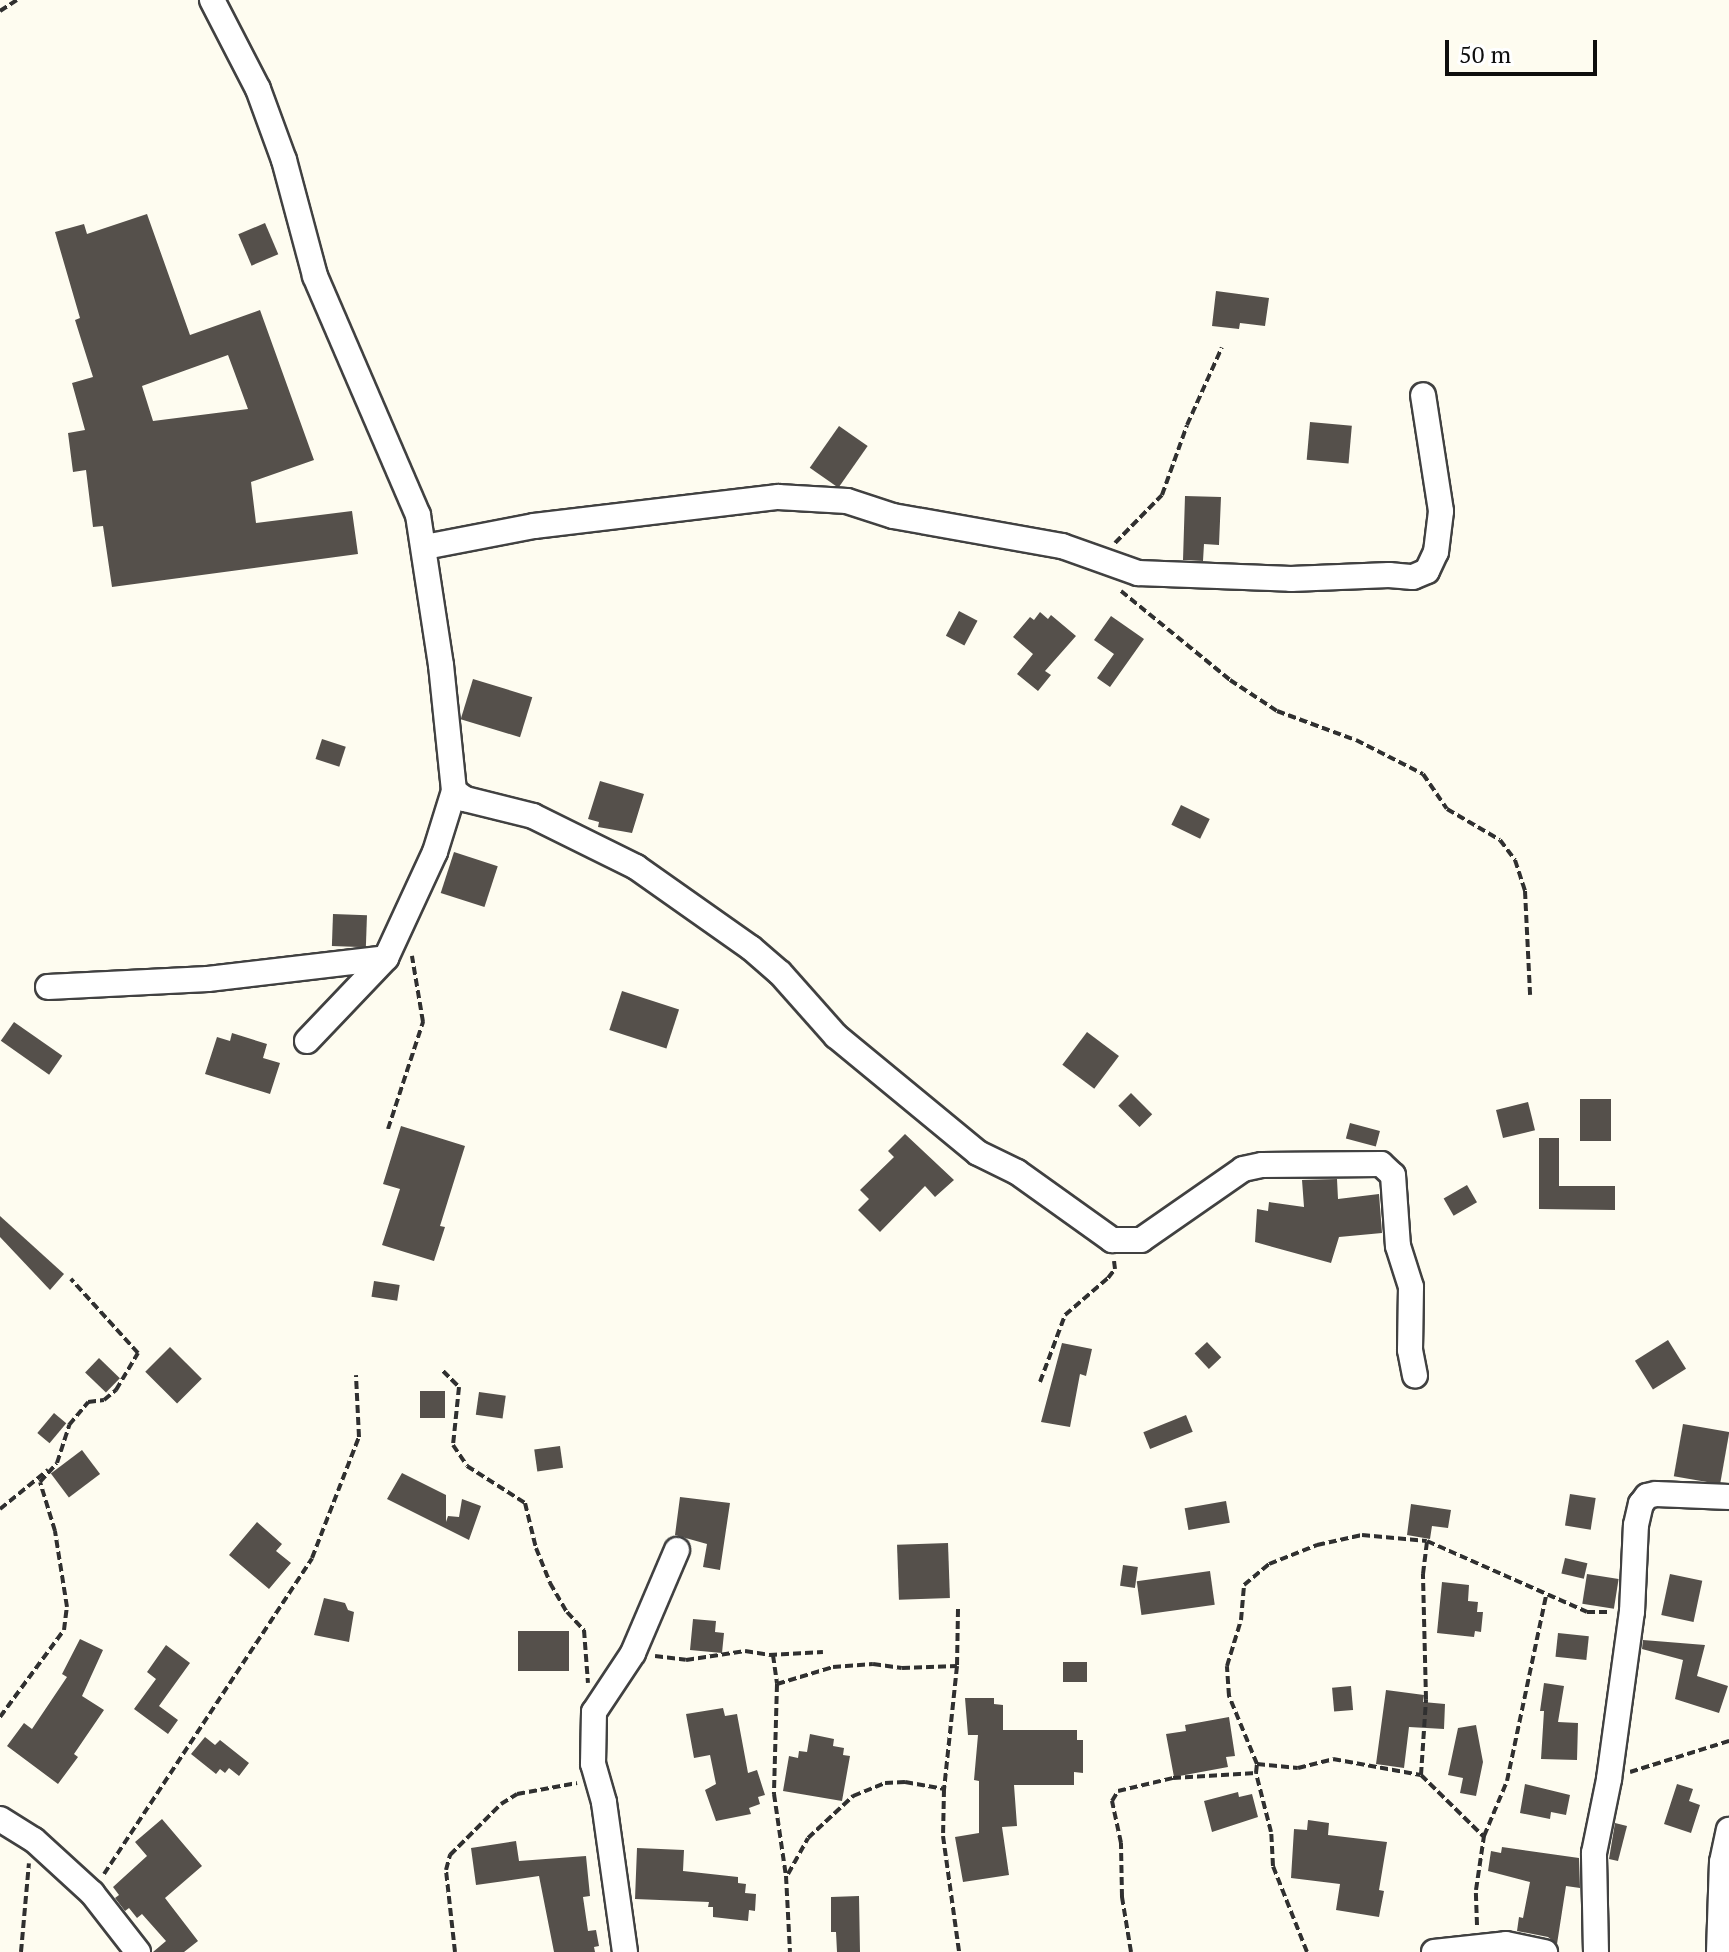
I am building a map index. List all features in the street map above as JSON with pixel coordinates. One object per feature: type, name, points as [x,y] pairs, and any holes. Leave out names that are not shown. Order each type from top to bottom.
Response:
[{"type":"street","points":[[212,0],[258,89],[288,174],[315,276],[413,503],[425,547],[454,791],[435,852],[386,958],[307,1041]]},
{"type":"street","points":[[425,547],[534,526],[778,497],[847,501],[893,516],[1062,546],[1138,573],[1413,577],[1427,571],[1436,552],[1441,511],[1423,395]]},
{"type":"street","points":[[454,791],[465,799],[533,816],[636,867],[751,948],[836,1036],[968,1145],[1017,1172],[1112,1240],[1141,1240],[1243,1169],[1262,1165],[1381,1164],[1393,1175],[1398,1246],[1411,1287],[1411,1366],[1415,1376]]},
{"type":"street","points":[[48,987],[208,979],[386,958]]},
{"type":"street","points":[[1596,1952],[1599,1923],[1594,1853],[1609,1779],[1632,1612],[1636,1525],[1647,1496],[1729,1497]]},
{"type":"street","points":[[625,1952],[604,1802],[593,1764],[594,1712],[633,1653],[677,1550]]},
{"type":"street","points":[[0,1819],[34,1840],[92,1893],[138,1952]]},
{"type":"street","points":[[1719,1952],[1722,1862],[1729,1830]]},
{"type":"street","points":[[1434,1952],[1506,1944],[1545,1952]]},
{"type":"path","points":[[0,11],[17,0]]},
{"type":"path","points":[[1099,559],[1162,495],[1171,479],[1187,425],[1222,347]]},
{"type":"path","points":[[1111,584],[1230,680],[1277,711],[1356,740],[1423,774],[1447,809],[1500,840],[1515,860],[1525,891],[1530,995]]},
{"type":"path","points":[[388,1129],[423,1022],[412,948]]},
{"type":"path","points":[[1040,1382],[1065,1315],[1115,1269],[1112,1240]]},
{"type":"path","points":[[0,1717],[64,1630],[67,1607],[55,1531],[40,1482],[57,1463],[69,1425],[88,1402],[104,1400],[116,1390],[138,1353],[71,1279]]},
{"type":"path","points":[[443,1371],[459,1387],[453,1445],[467,1466],[525,1503],[536,1548],[550,1583],[567,1612],[584,1630],[594,1712]]},
{"type":"path","points":[[92,1893],[312,1558],[359,1437],[356,1375]]},
{"type":"path","points":[[0,1509],[57,1463]]},
{"type":"path","points":[[1307,1952],[1273,1866],[1271,1832],[1256,1773],[1257,1764],[1229,1696],[1227,1666],[1241,1620],[1244,1585],[1269,1564],[1362,1535],[1427,1541],[1587,1612],[1632,1612]]},
{"type":"path","points":[[1421,1775],[1426,1699],[1423,1574],[1427,1541]]},
{"type":"path","points":[[1478,1947],[1476,1890],[1484,1836],[1507,1781],[1546,1596]]},
{"type":"path","points":[[958,1609],[957,1666],[944,1789],[943,1836],[959,1952]]},
{"type":"path","points":[[633,1653],[686,1660],[745,1651],[773,1655],[823,1652]]},
{"type":"path","points":[[773,1655],[777,1684],[774,1794],[786,1876],[790,1952]]},
{"type":"path","points":[[777,1684],[833,1667],[873,1664],[902,1668],[957,1666]]},
{"type":"path","points":[[1609,1779],[1729,1741]]},
{"type":"path","points":[[1257,1764],[1298,1768],[1333,1759],[1421,1775],[1484,1836]]},
{"type":"path","points":[[1131,1952],[1122,1897],[1121,1843],[1112,1801],[1118,1791],[1173,1778],[1256,1773]]},
{"type":"path","points":[[455,1952],[446,1870],[450,1855],[501,1804],[517,1794],[597,1779]]},
{"type":"path","points":[[786,1876],[808,1838],[853,1796],[885,1783],[905,1782],[944,1789]]},
{"type":"path","points":[[21,1952],[29,1861]]},
{"type":"building","points":[[147,214],[190,335],[260,310],[314,460],[251,482],[256,523],[352,511],[358,554],[112,587],[103,526],[93,527],[86,470],[73,472],[68,433],[85,430],[72,383],[93,377],[75,320],[80,318],[55,232],[84,224],[87,234]],"holes":[[[228,355],[248,409],[153,421],[142,386]]]},
{"type":"building","points":[[265,223],[278,254],[252,266],[238,234]]},
{"type":"building","points":[[1216,291],[1269,298],[1265,326],[1240,323],[1239,329],[1212,326]]},
{"type":"building","points":[[1310,422],[1352,426],[1349,464],[1307,460]]},
{"type":"building","points":[[839,426],[868,446],[838,488],[810,468]]},
{"type":"building","points":[[1185,496],[1221,497],[1219,545],[1204,544],[1203,561],[1183,560]]},
{"type":"building","points":[[959,611],[978,621],[964,646],[946,636]]},
{"type":"building","points":[[1040,612],[1048,619],[1051,615],[1076,636],[1045,671],[1051,675],[1038,691],[1017,674],[1033,654],[1013,637],[1030,617],[1034,620]]},
{"type":"building","points":[[1111,616],[1144,639],[1110,687],[1097,678],[1114,654],[1094,640]]},
{"type":"building","points":[[473,679],[532,697],[520,737],[461,719]]},
{"type":"building","points":[[322,739],[346,747],[339,767],[316,759]]},
{"type":"building","points":[[600,781],[644,794],[632,833],[598,827],[599,822],[588,819]]},
{"type":"building","points":[[1181,805],[1210,819],[1200,839],[1171,825]]},
{"type":"building","points":[[454,852],[498,866],[484,907],[441,893]]},
{"type":"building","points":[[333,914],[367,915],[366,947],[332,946]]},
{"type":"building","points":[[622,991],[679,1010],[666,1049],[609,1030]]},
{"type":"building","points":[[14,1022],[62,1056],[49,1075],[1,1041]]},
{"type":"building","points":[[1087,1032],[1119,1056],[1094,1089],[1062,1065]]},
{"type":"building","points":[[232,1033],[267,1044],[263,1058],[280,1063],[270,1094],[205,1074],[217,1037],[230,1041]]},
{"type":"building","points":[[1131,1093],[1152,1114],[1139,1127],[1118,1106]]},
{"type":"building","points":[[1580,1099],[1611,1099],[1611,1141],[1580,1141]]},
{"type":"building","points":[[1528,1102],[1535,1130],[1503,1138],[1496,1110]]},
{"type":"building","points":[[1350,1123],[1380,1131],[1376,1146],[1346,1138]]},
{"type":"building","points":[[401,1126],[465,1146],[440,1226],[445,1227],[434,1261],[382,1245],[400,1189],[383,1184]]},
{"type":"building","points":[[905,1134],[954,1180],[935,1197],[925,1186],[880,1232],[858,1210],[869,1199],[860,1190],[894,1157],[888,1151]]},
{"type":"building","points":[[1539,1138],[1559,1138],[1559,1186],[1615,1186],[1615,1210],[1539,1209]]},
{"type":"building","points":[[1337,1179],[1338,1199],[1379,1194],[1382,1233],[1339,1237],[1331,1263],[1255,1242],[1257,1209],[1268,1211],[1269,1202],[1304,1207],[1302,1180]]},
{"type":"building","points":[[1467,1185],[1477,1202],[1454,1216],[1444,1198]]},
{"type":"building","points":[[0,1216],[64,1274],[50,1290],[0,1237]]},
{"type":"building","points":[[374,1281],[400,1285],[397,1301],[371,1297]]},
{"type":"building","points":[[1668,1340],[1686,1369],[1653,1390],[1635,1361]]},
{"type":"building","points":[[1207,1342],[1221,1357],[1209,1369],[1195,1354]]},
{"type":"building","points":[[1062,1343],[1092,1349],[1086,1376],[1080,1374],[1070,1427],[1041,1422]]},
{"type":"building","points":[[170,1347],[202,1379],[177,1404],[145,1372]]},
{"type":"building","points":[[99,1358],[120,1378],[106,1393],[85,1372]]},
{"type":"building","points":[[420,1391],[445,1391],[445,1418],[420,1418]]},
{"type":"building","points":[[479,1392],[506,1396],[503,1419],[476,1415]]},
{"type":"building","points":[[54,1413],[66,1423],[50,1443],[37,1433]]},
{"type":"building","points":[[1186,1415],[1193,1432],[1150,1449],[1143,1432]]},
{"type":"building","points":[[1683,1424],[1729,1432],[1720,1484],[1674,1476]]},
{"type":"building","points":[[560,1446],[563,1468],[537,1471],[534,1450]]},
{"type":"building","points":[[82,1450],[100,1474],[69,1497],[51,1473]]},
{"type":"building","points":[[402,1473],[446,1495],[446,1522],[448,1516],[459,1517],[462,1499],[481,1506],[469,1540],[387,1499]]},
{"type":"building","points":[[1570,1494],[1596,1498],[1591,1530],[1565,1526]]},
{"type":"building","points":[[680,1497],[730,1503],[720,1570],[703,1567],[707,1544],[675,1535]]},
{"type":"building","points":[[1226,1501],[1230,1523],[1188,1530],[1185,1508]]},
{"type":"building","points":[[1411,1504],[1451,1510],[1448,1528],[1432,1526],[1430,1539],[1407,1535]]},
{"type":"building","points":[[257,1522],[282,1544],[276,1551],[291,1563],[269,1589],[229,1555]]},
{"type":"building","points":[[948,1543],[950,1598],[899,1600],[897,1545]]},
{"type":"building","points":[[1565,1558],[1587,1563],[1584,1579],[1561,1574]]},
{"type":"building","points":[[1123,1565],[1138,1567],[1135,1588],[1120,1586]]},
{"type":"building","points":[[1210,1571],[1215,1605],[1141,1615],[1137,1581]]},
{"type":"building","points":[[1587,1574],[1619,1579],[1614,1609],[1582,1604]]},
{"type":"building","points":[[1670,1574],[1702,1581],[1694,1622],[1661,1615]]},
{"type":"building","points":[[1442,1582],[1469,1585],[1468,1601],[1478,1602],[1477,1612],[1483,1612],[1481,1632],[1475,1631],[1474,1637],[1437,1633]]},
{"type":"building","points":[[324,1598],[345,1603],[348,1610],[354,1612],[349,1642],[314,1635]]},
{"type":"building","points":[[693,1619],[716,1621],[715,1632],[724,1633],[722,1653],[690,1650]]},
{"type":"building","points":[[518,1631],[569,1631],[569,1671],[518,1671]]},
{"type":"building","points":[[1558,1633],[1589,1636],[1586,1660],[1555,1657]]},
{"type":"building","points":[[80,1639],[103,1650],[82,1696],[104,1710],[74,1754],[78,1757],[58,1784],[7,1746],[24,1723],[32,1729],[67,1677],[62,1674]]},
{"type":"building","points":[[1643,1640],[1705,1645],[1697,1676],[1728,1686],[1719,1713],[1675,1699],[1683,1660],[1642,1649]]},
{"type":"building","points":[[166,1645],[190,1663],[159,1706],[178,1720],[168,1734],[134,1709],[156,1679],[147,1672]]},
{"type":"building","points":[[1063,1662],[1087,1662],[1087,1682],[1063,1682]]},
{"type":"building","points":[[1544,1683],[1564,1686],[1558,1722],[1578,1723],[1577,1760],[1541,1759],[1544,1711],[1540,1711]]},
{"type":"building","points":[[1351,1686],[1353,1710],[1334,1712],[1332,1688]]},
{"type":"building","points":[[1386,1690],[1424,1695],[1423,1702],[1445,1704],[1444,1729],[1409,1727],[1404,1768],[1376,1764]]},
{"type":"building","points":[[965,1698],[994,1698],[994,1704],[1003,1705],[1003,1730],[1077,1730],[1077,1740],[1083,1740],[1083,1773],[1074,1772],[1074,1785],[1014,1785],[1017,1826],[1002,1827],[1009,1875],[963,1882],[955,1837],[979,1833],[979,1781],[974,1780],[978,1735],[968,1735]]},
{"type":"building","points":[[723,1708],[725,1716],[737,1714],[748,1773],[757,1770],[765,1795],[758,1797],[760,1804],[749,1808],[751,1814],[716,1821],[705,1790],[716,1784],[710,1755],[694,1758],[686,1714]]},
{"type":"building","points":[[1229,1717],[1235,1756],[1226,1757],[1228,1767],[1174,1777],[1166,1734],[1186,1731],[1185,1725]]},
{"type":"building","points":[[1476,1725],[1483,1762],[1476,1796],[1460,1793],[1463,1778],[1448,1775],[1458,1728]]},
{"type":"building","points":[[810,1734],[834,1739],[833,1746],[844,1748],[843,1755],[850,1756],[842,1801],[783,1791],[789,1756],[798,1758],[799,1751],[807,1752]]},
{"type":"building","points":[[205,1737],[215,1745],[220,1740],[249,1763],[239,1776],[229,1768],[225,1773],[220,1769],[216,1774],[191,1754]]},
{"type":"building","points":[[1525,1784],[1570,1795],[1566,1815],[1551,1812],[1550,1819],[1520,1813]]},
{"type":"building","points":[[1677,1784],[1693,1789],[1689,1801],[1700,1805],[1691,1833],[1664,1824]]},
{"type":"building","points":[[1238,1792],[1239,1797],[1252,1794],[1258,1817],[1212,1832],[1204,1801]]},
{"type":"building","points":[[162,1819],[202,1866],[165,1898],[198,1941],[184,1952],[153,1952],[166,1941],[142,1914],[137,1918],[129,1908],[125,1911],[115,1898],[119,1895],[113,1887],[147,1856],[135,1842]]},
{"type":"building","points":[[1308,1820],[1329,1823],[1328,1835],[1387,1842],[1379,1890],[1384,1891],[1379,1917],[1336,1910],[1340,1884],[1291,1878],[1294,1829],[1307,1830]]},
{"type":"building","points":[[1615,1823],[1627,1826],[1618,1861],[1609,1859]]},
{"type":"building","points":[[516,1841],[519,1861],[586,1856],[590,1896],[583,1897],[588,1931],[596,1930],[599,1946],[594,1947],[595,1952],[554,1952],[539,1876],[476,1885],[471,1848]]},
{"type":"building","points":[[1502,1847],[1579,1858],[1580,1888],[1566,1886],[1557,1944],[1548,1937],[1517,1931],[1519,1917],[1523,1918],[1530,1882],[1488,1871],[1491,1851],[1501,1853]]},
{"type":"building","points":[[637,1848],[684,1850],[683,1871],[738,1877],[738,1883],[746,1884],[745,1893],[756,1894],[755,1911],[749,1910],[748,1921],[713,1917],[713,1907],[708,1907],[709,1902],[635,1899]]},
{"type":"building","points":[[859,1896],[860,1952],[837,1952],[836,1932],[831,1932],[831,1897]]}]
